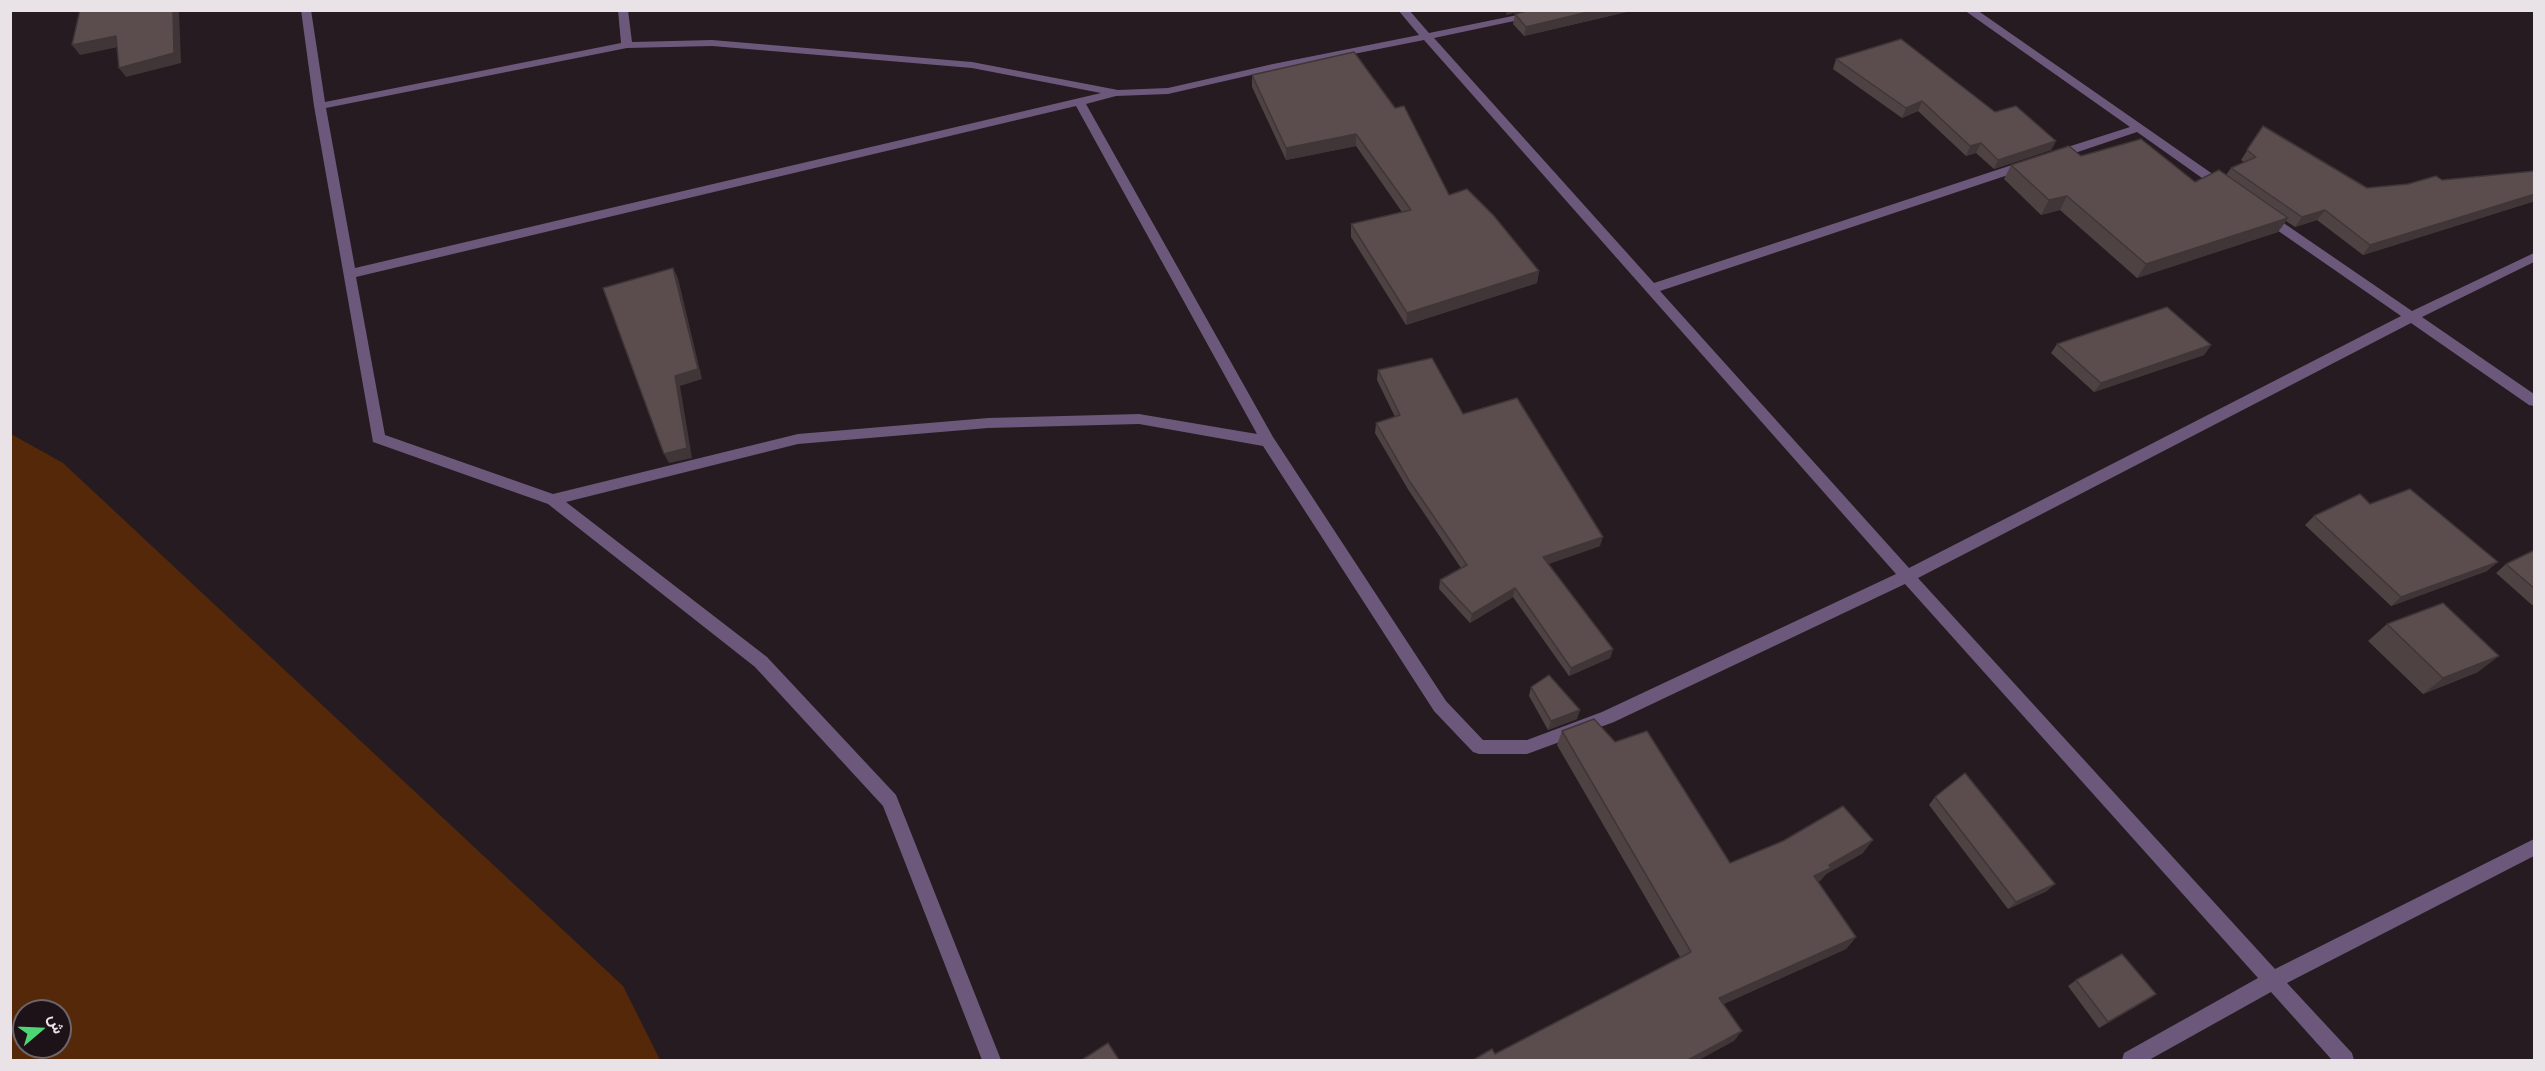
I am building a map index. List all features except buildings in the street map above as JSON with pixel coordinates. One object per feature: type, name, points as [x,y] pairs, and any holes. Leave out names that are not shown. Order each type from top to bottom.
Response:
[{"type":"street","points":[[306,10],[320,106],[378,438],[554,500],[761,662],[890,801],[991,1060]]},
{"type":"street","points":[[623,10],[627,45]]},
{"type":"street","points":[[1403,10],[1907,576],[2345,1060]]},
{"type":"street","points":[[350,274],[1118,93],[1168,91],[1561,10]]},
{"type":"street","points":[[1970,10],[2236,195]]},
{"type":"street","points":[[320,106],[627,45],[712,44],[972,65],[1118,93]]},
{"type":"street","points":[[1079,102],[1268,441],[1440,705],[1479,747],[1527,747],[1608,717],[1907,576],[2411,317],[2535,257]]},
{"type":"street","points":[[1651,289],[2139,128]]},
{"type":"street","points":[[2255,209],[2535,401]]},
{"type":"street","points":[[554,500],[798,439],[988,423],[1139,419],[1268,441]]},
{"type":"street","points":[[2131,1060],[2272,980],[2535,847]]},
{"type":"shaded area","points":[[11,434],[63,463],[623,986],[660,1060],[11,1060]]}]
